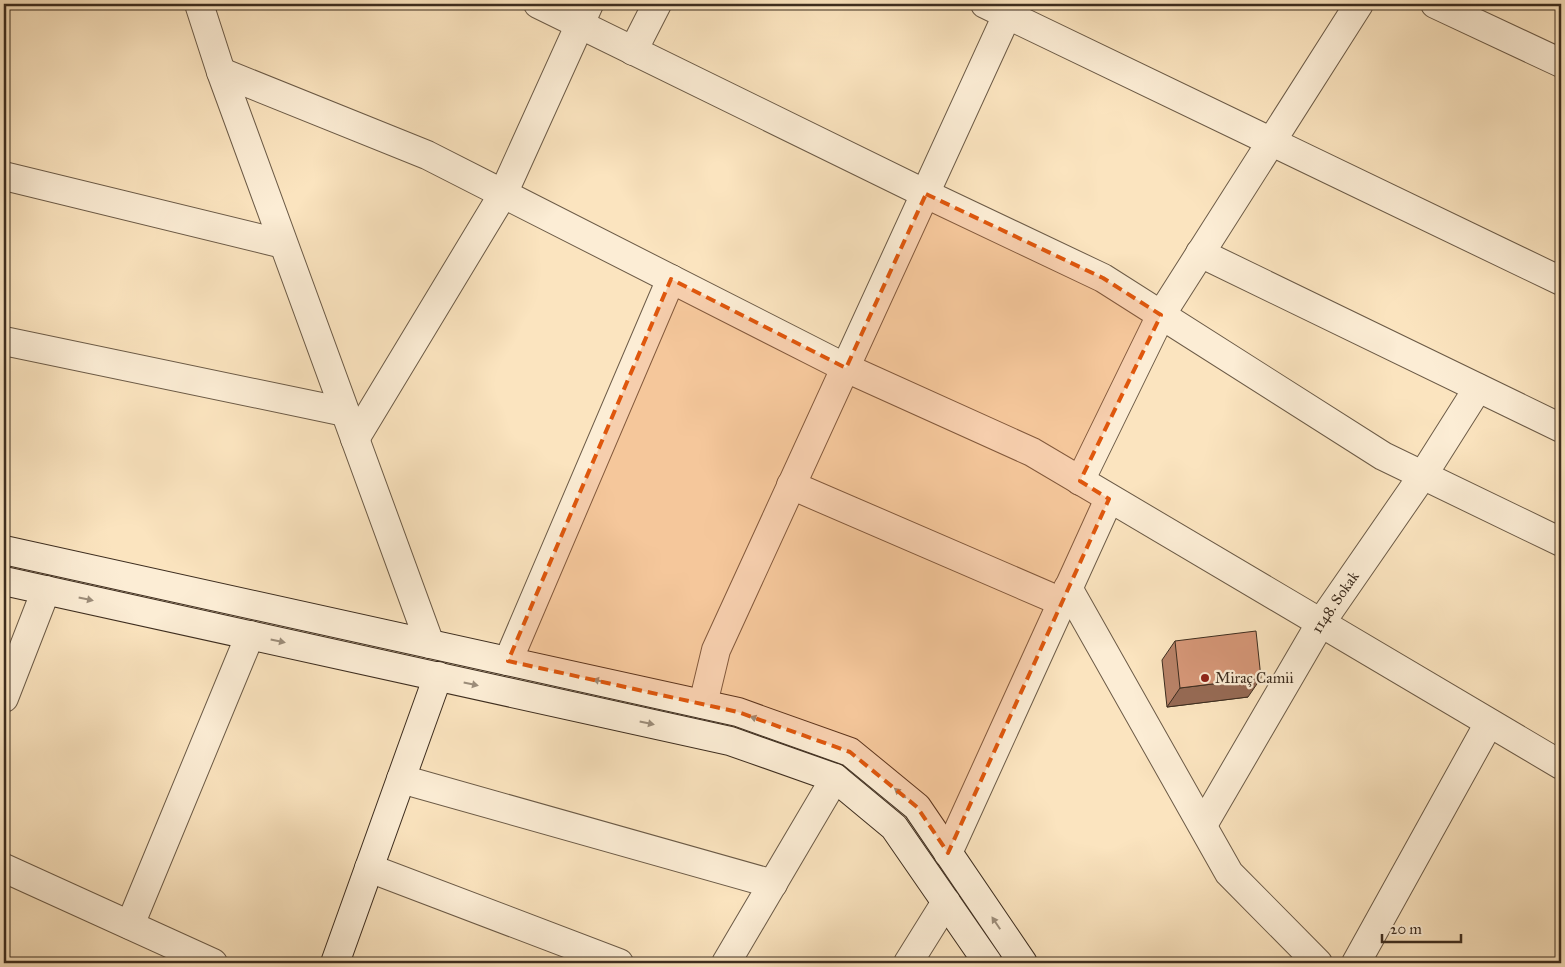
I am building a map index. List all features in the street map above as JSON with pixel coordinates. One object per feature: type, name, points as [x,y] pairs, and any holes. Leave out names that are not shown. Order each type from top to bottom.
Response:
[{"type":"street","points":[[199,4],[221,72],[283,244],[430,644]]},
{"type":"street","points":[[538,4],[584,14],[633,51],[1103,278],[1383,456],[1561,542]]},
{"type":"street","points":[[633,51],[657,4]]},
{"type":"street","points":[[1080,481],[1161,315],[1359,4]]},
{"type":"street","points":[[1435,4],[1561,63]]},
{"type":"street","points":[[703,704],[716,650],[926,194],[1001,7],[1271,142],[1561,281]]},
{"type":"street","points":[[355,439],[503,194],[584,14]]},
{"type":"street","points":[[221,72],[427,155],[846,368],[1032,452],[1561,765]]},
{"type":"street","points":[[4,176],[283,244]]},
{"type":"street","points":[[1200,253],[1561,428]]},
{"type":"street","points":[[508,661],[671,279]]},
{"type":"street","points":[[4,342],[345,412]]},
{"type":"street","name":"1148. Sokak","points":[[1203,825],[1320,624],[1423,475],[1478,388]]},
{"type":"street","points":[[792,485],[1065,595],[1203,825],[1229,874],[1318,963]]},
{"type":"street","points":[[948,854],[1109,499]]},
{"type":"street","points":[[4,550],[738,712],[850,752],[916,807],[1024,963]]},
{"type":"street","points":[[4,581],[730,741],[835,778],[894,827],[988,963]]},
{"type":"street","points":[[4,698],[46,590]]},
{"type":"street","points":[[130,925],[250,635]]},
{"type":"street","points":[[335,963],[438,676]]},
{"type":"street","points":[[1356,963],[1489,723]]},
{"type":"street","points":[[726,963],[835,778]]},
{"type":"street","points":[[401,779],[773,884]]},
{"type":"street","points":[[4,868],[213,963]]},
{"type":"street","points":[[369,868],[619,963]]},
{"type":"street","points":[[908,963],[946,902]]},
{"type":"highlighted area","points":[[926,194],[1103,278],[1161,315],[1080,481],[1109,499],[948,853],[917,807],[850,752],[738,712],[508,661],[671,279],[846,368]]},
{"type":"building","points":[[1256,631],[1261,678],[1180,688],[1175,641]]},
{"type":"place","name":"Miraç Camii","points":[[1205,678]]}]
